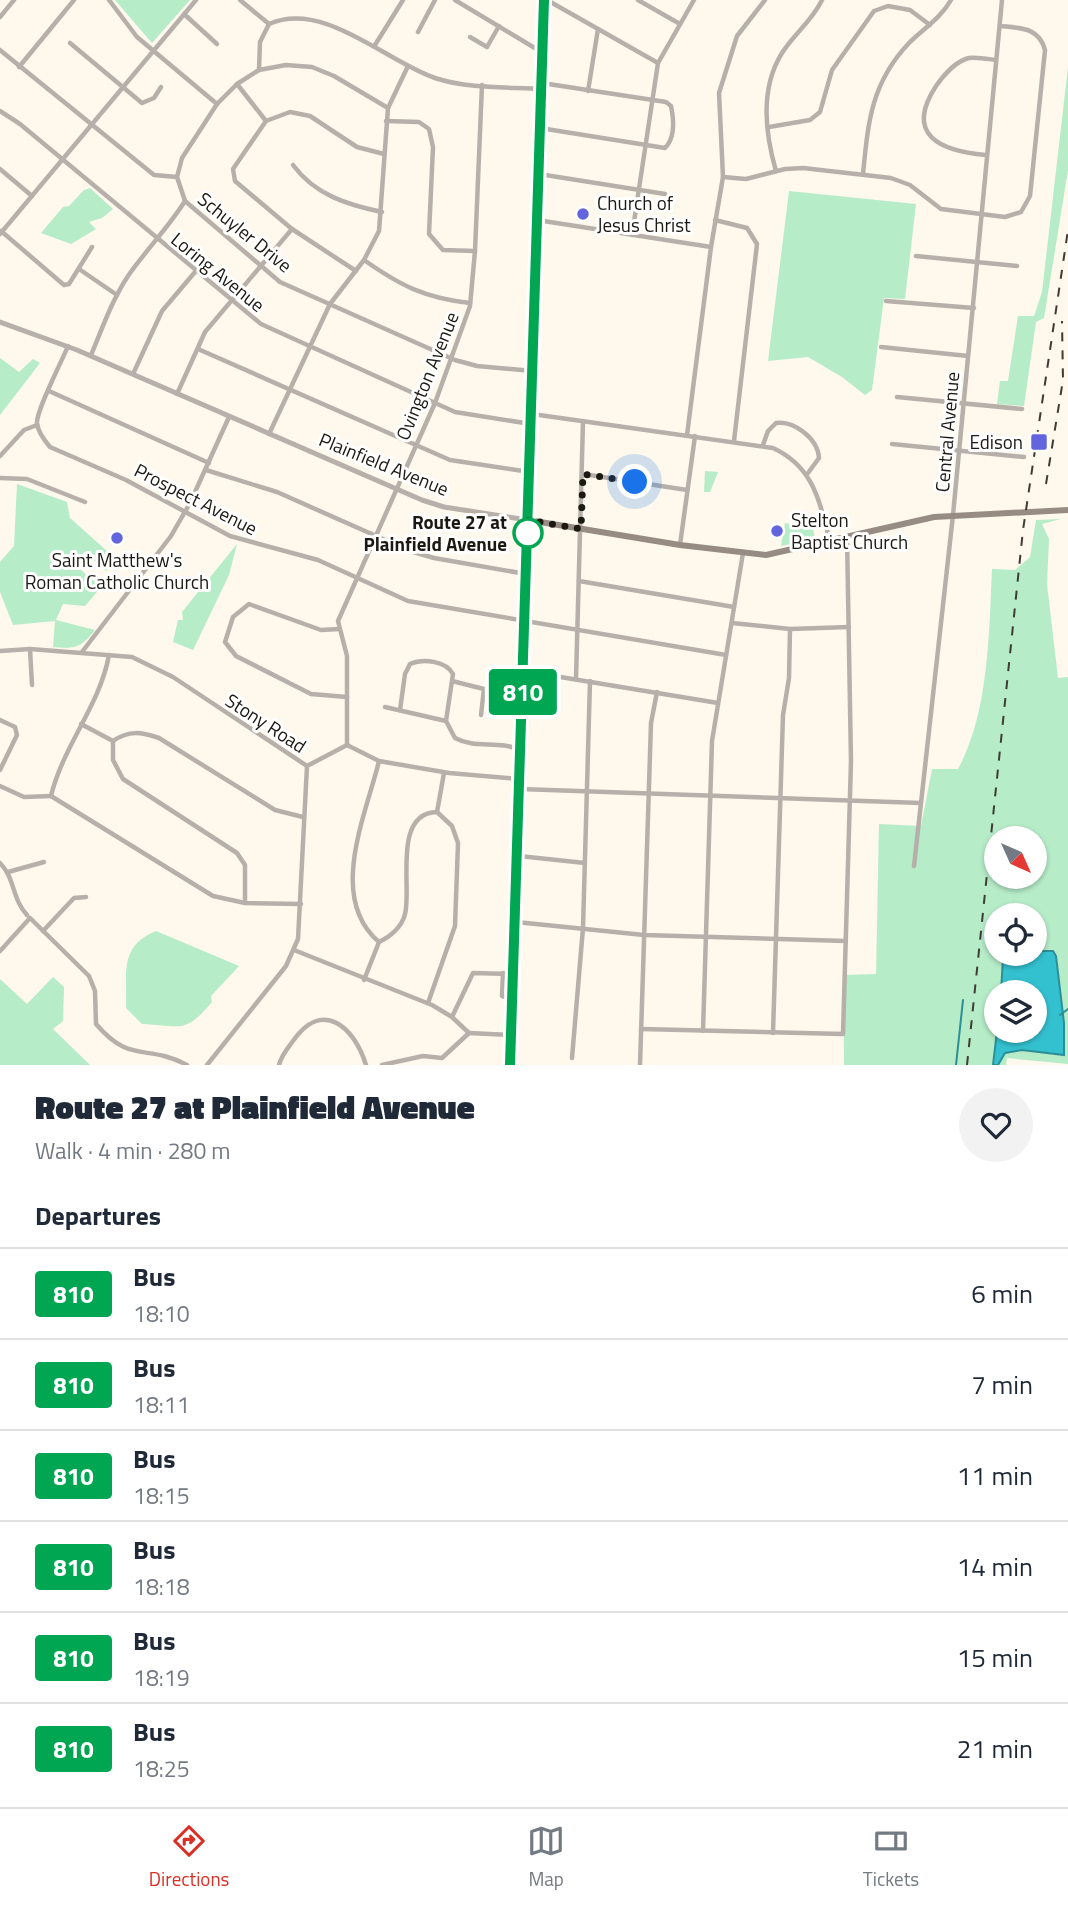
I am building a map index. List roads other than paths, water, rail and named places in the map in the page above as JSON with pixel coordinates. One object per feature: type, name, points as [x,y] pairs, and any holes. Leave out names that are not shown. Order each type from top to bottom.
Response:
[{"type":"main road","points":[[510,1065],[546,0]]},
{"type":"main road","name":"Plainfield Avenue","points":[[528,520],[743,554],[777,553],[953,516],[1068,510]]},
{"type":"street","points":[[0,17],[14,0]]},
{"type":"street","points":[[19,67],[74,0]]},
{"type":"street","points":[[109,0],[137,37],[218,104]]},
{"type":"street","points":[[92,247],[69,284],[64,285],[1,232],[196,0]]},
{"type":"street","points":[[240,0],[269,24]]},
{"type":"street","points":[[375,45],[403,0]]},
{"type":"street","points":[[418,32],[435,0]]},
{"type":"street","points":[[455,0],[543,53]]},
{"type":"street","points":[[546,0],[658,63]]},
{"type":"street","points":[[638,0],[680,24]]},
{"type":"street","points":[[632,235],[658,63],[694,0]]},
{"type":"street","points":[[687,435],[710,247],[723,177],[718,110],[721,81],[742,26],[765,0]]},
{"type":"street","points":[[776,171],[768,127],[767,98],[779,59],[822,0]]},
{"type":"street","points":[[863,174],[872,102],[902,52],[951,0]]},
{"type":"street","name":"Central Avenue","points":[[914,866],[953,516],[1002,0]]},
{"type":"street","points":[[768,127],[810,120],[820,112],[832,70],[874,11],[888,6],[910,10],[930,25]]},
{"type":"street","points":[[184,14],[217,44]]},
{"type":"street","points":[[259,70],[259,47],[269,24],[290,16],[312,18],[345,29],[408,66],[447,81],[587,90],[671,106],[673,131],[666,148],[540,128]]},
{"type":"street","points":[[470,37],[486,47],[499,26]]},
{"type":"street","points":[[723,177],[746,178],[776,171],[803,169],[863,174],[902,181],[942,209],[1011,217],[1021,212],[1029,201],[1045,56],[1042,40],[1034,32],[1000,26]]},
{"type":"street","points":[[587,90],[598,29]]},
{"type":"street","points":[[70,43],[144,103],[154,98],[161,87]]},
{"type":"street","points":[[0,50],[154,175],[177,177],[182,158],[218,104],[237,84],[259,70],[286,65],[312,67],[334,76],[388,108]]},
{"type":"street","points":[[986,155],[963,152],[936,141],[925,130],[923,110],[939,83],[958,63],[972,58],[996,60]]},
{"type":"street","points":[[269,434],[330,304],[364,260],[379,231],[388,108],[408,66]]},
{"type":"street","points":[[237,84],[266,121]]},
{"type":"street","name":"Ovington Avenue","points":[[339,629],[338,621],[435,403],[470,303],[475,251],[482,85]]},
{"type":"street","name":"Loring Avenue","points":[[0,111],[261,324],[455,412],[531,424]]},
{"type":"street","points":[[356,271],[292,229],[233,178],[235,164],[266,121],[281,113],[306,114],[357,147],[384,154]]},
{"type":"street","points":[[386,121],[419,122],[429,129],[433,147],[429,234],[443,250],[475,251]]},
{"type":"street","points":[[293,165],[319,190],[331,197],[354,206],[382,212]]},
{"type":"street","points":[[0,169],[32,196]]},
{"type":"street","points":[[539,174],[665,194]]},
{"type":"street","name":"Schuyler Drive","points":[[177,177],[185,201],[280,282],[452,359],[477,366],[533,371]]},
{"type":"street","points":[[91,355],[117,295],[185,201]]},
{"type":"street","points":[[537,220],[710,247]]},
{"type":"street","points":[[715,220],[747,228],[757,244],[734,441]]},
{"type":"street","points":[[177,394],[205,332],[292,229]]},
{"type":"street","points":[[916,256],[1017,266]]},
{"type":"street","points":[[364,260],[414,291],[436,299],[470,303]]},
{"type":"street","points":[[79,270],[117,295]]},
{"type":"street","points":[[133,374],[162,311],[195,272]]},
{"type":"street","points":[[886,301],[974,308]]},
{"type":"street","name":"Plainfield Avenue","points":[[0,322],[91,355],[396,489],[443,506],[528,520]]},
{"type":"street","points":[[0,456],[24,430],[37,425],[39,412],[68,346]]},
{"type":"street","points":[[881,347],[968,356]]},
{"type":"street","points":[[198,349],[450,460],[530,472]]},
{"type":"street","points":[[49,391],[209,463]]},
{"type":"street","points":[[897,397],[1022,409]]},
{"type":"street","points":[[532,414],[763,445],[792,457],[808,473],[815,487],[830,541]]},
{"type":"street","points":[[81,653],[169,540],[206,470],[229,417]]},
{"type":"street","points":[[576,679],[583,421]]},
{"type":"street","points":[[763,445],[768,430],[776,423],[793,425],[817,446],[819,458],[808,473]]},
{"type":"street","name":"Prospect Avenue","points":[[37,425],[50,447],[126,480],[185,513],[248,543],[318,560],[357,579],[426,606],[726,654]]},
{"type":"street","points":[[680,545],[695,436]]},
{"type":"street","points":[[892,444],[1024,457]]},
{"type":"street","points":[[206,470],[277,492],[434,558],[527,574]]},
{"type":"street","points":[[583,474],[687,490]]},
{"type":"street","points":[[0,478],[27,479],[85,502]]},
{"type":"street","points":[[641,1029],[843,1034],[850,799],[847,537]]},
{"type":"street","points":[[703,1031],[712,741],[743,554]]},
{"type":"street","points":[[579,581],[734,607]]},
{"type":"street","points":[[347,697],[312,694],[236,656],[225,642],[233,617],[249,604],[321,630],[339,629],[348,656],[347,745],[379,761],[444,773],[520,779]]},
{"type":"street","points":[[732,623],[790,629],[849,627]]},
{"type":"street","points":[[774,1033],[781,797],[790,629]]},
{"type":"street","points":[[30,649],[32,685]]},
{"type":"street","name":"Stony Road","points":[[0,651],[30,649],[132,656],[173,677],[307,766],[347,745]]},
{"type":"street","points":[[51,796],[61,762],[104,679],[109,655]]},
{"type":"street","points":[[400,710],[405,674],[410,664],[424,660],[445,666],[451,670],[452,681],[446,721],[451,733],[461,741],[522,751]]},
{"type":"street","points":[[524,671],[718,703]]},
{"type":"street","points":[[452,681],[484,689],[481,715]]},
{"type":"street","points":[[572,1058],[583,928],[590,681]]},
{"type":"street","points":[[640,1065],[651,723],[657,692]]},
{"type":"street","points":[[385,708],[446,721]]},
{"type":"street","points":[[0,720],[15,727],[17,735],[0,769]]},
{"type":"street","points":[[81,724],[113,741]]},
{"type":"street","points":[[113,741],[122,735],[141,732],[159,738],[275,810],[303,817]]},
{"type":"street","points":[[502,746],[522,737]]},
{"type":"street","points":[[113,741],[113,760],[123,779],[237,853],[245,865],[245,903]]},
{"type":"street","points":[[379,761],[359,826],[354,901],[361,923],[379,942]]},
{"type":"street","points":[[207,1065],[280,975],[294,950],[300,930],[307,766]]},
{"type":"street","points":[[437,812],[444,773]]},
{"type":"street","points":[[0,786],[23,797],[51,796],[202,890],[245,903],[301,904]]},
{"type":"street","points":[[520,789],[921,803]]},
{"type":"street","points":[[365,980],[379,942],[390,935],[405,914],[407,847],[414,827],[429,812],[437,812],[452,826],[458,843],[455,926],[428,1003]]},
{"type":"street","points":[[519,856],[585,863]]},
{"type":"street","points":[[8,872],[44,862]]},
{"type":"street","points":[[0,863],[8,872],[16,901],[93,984],[93,1018],[111,1042],[133,1057],[171,1056],[187,1065]]},
{"type":"street","points":[[43,931],[74,898],[86,897]]},
{"type":"street","points":[[0,951],[29,916]]},
{"type":"street","points":[[516,922],[644,935],[846,941]]},
{"type":"street","points":[[294,950],[428,1003],[452,1017],[469,1033],[512,1035]]},
{"type":"street","points":[[452,1017],[471,975],[479,972],[512,974]]},
{"type":"street","points":[[503,973],[502,996],[512,999]]},
{"type":"street","points":[[279,1065],[302,1028],[310,1021],[321,1019],[343,1027],[357,1040],[366,1065]]},
{"type":"street","points":[[442,1065],[442,1058],[469,1033]]},
{"type":"street","points":[[382,1065],[423,1056],[442,1058]]},
{"type":"water","points":[[1047,951],[1053,951],[1056,956],[1064,1023],[1064,1055],[1022,1050],[1005,1053],[998,1065],[993,1065],[996,1043],[1047,1043],[1047,980],[1002,980],[1003,966],[1047,966]]},
{"type":"waterway","points":[[956,1065],[963,1000]]},
{"type":"waterway","points":[[1060,1015],[1068,1009]]},
{"type":"railway","points":[[967,1065],[1023,530],[1068,230]]},
{"type":"railway","points":[[1046,484],[1063,380],[1062,321]]},
{"type":"place","name":"Church of Jesus Christ","points":[[583,214]]},
{"type":"place","name":"Edison","points":[[1039,442]]},
{"type":"place","name":"Stelton Baptist Church","points":[[777,531]]},
{"type":"place","name":"Route 27 at Plainfield Avenue","points":[[528,533]]},
{"type":"place","name":"Saint Matthew's Roman Catholic Church","points":[[117,538]]}]
